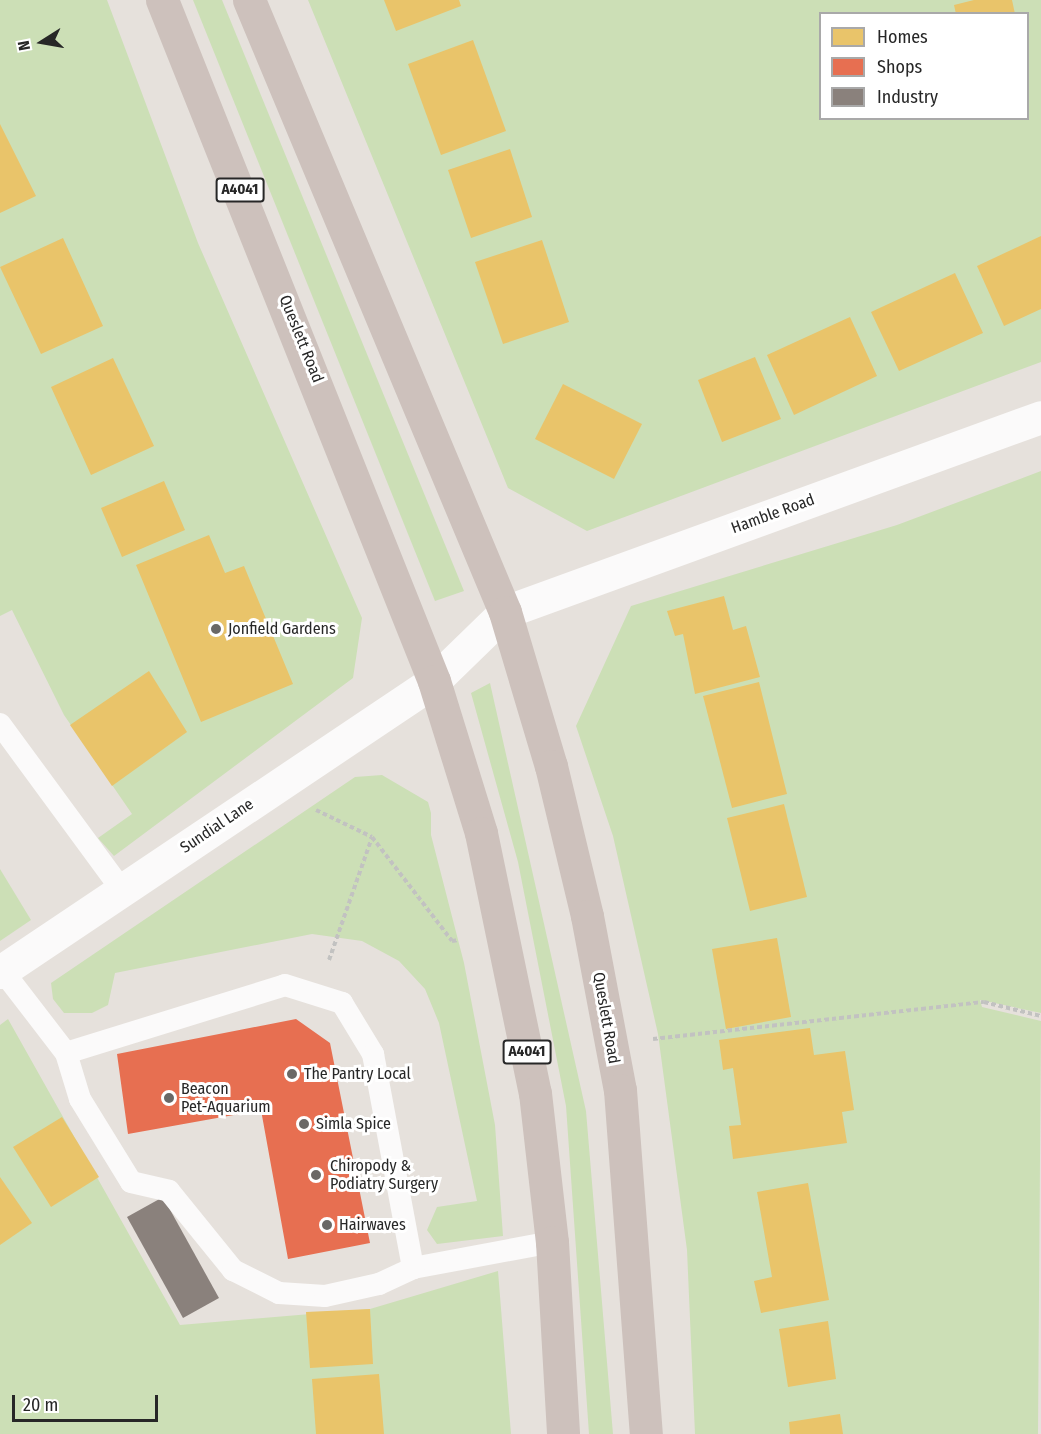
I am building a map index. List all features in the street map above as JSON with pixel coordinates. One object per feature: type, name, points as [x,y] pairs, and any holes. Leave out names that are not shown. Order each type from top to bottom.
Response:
[{"type":"highway","name":"Queslett Road","points":[[162,0],[434,681],[481,833],[535,1093],[552,1242],[563,1434]]},
{"type":"highway","name":"Queslett Road","points":[[249,0],[505,612],[588,916],[620,1090],[646,1434]]},
{"type":"street","name":"Hamble Road","points":[[505,612],[1041,417]]},
{"type":"street","points":[[434,681],[505,612]]},
{"type":"street","name":"Sundial Lane","points":[[1,971],[434,681]]},
{"type":"lane","points":[[0,724],[122,890]]},
{"type":"lane","points":[[1,971],[66,1053],[80,1099],[131,1182],[169,1191],[233,1269],[279,1293],[325,1296],[380,1284],[413,1268],[552,1242]]},
{"type":"lane","points":[[66,1053],[285,985],[342,1003],[374,1054],[413,1268]]},
{"type":"path","points":[[272,789],[372,837],[452,940],[504,936]]},
{"type":"path","points":[[317,995],[372,837]]},
{"type":"path","points":[[649,1039],[984,1002],[1041,1016]]},
{"type":"green space","points":[[0,0],[107,0],[198,243],[362,618],[353,678],[114,856],[98,838],[132,814],[64,715],[12,610],[0,616]]},
{"type":"green space","points":[[193,0],[222,0],[464,591],[435,601]]},
{"type":"green space","points":[[308,0],[1041,0],[1041,362],[587,531],[508,488]]},
{"type":"green space","points":[[1041,471],[1041,1013],[980,1000],[982,1007],[1041,1021],[1038,1434],[695,1434],[687,1250],[658,1034],[613,836],[576,726],[631,606],[897,525]]},
{"type":"green space","points":[[490,683],[586,1111],[613,1434],[589,1434],[566,1106],[518,862],[471,693]]},
{"type":"green space","points":[[382,775],[428,802],[431,813],[431,835],[464,963],[495,1125],[503,1236],[437,1244],[427,1230],[437,1207],[477,1201],[439,1023],[425,989],[399,961],[362,941],[312,934],[115,973],[108,1005],[92,1013],[64,1013],[53,999],[51,983],[355,777]]},
{"type":"green space","points":[[0,869],[31,920],[0,941]]},
{"type":"green space","points":[[8,1019],[180,1325],[370,1309],[498,1271],[511,1434],[0,1434],[0,1025]]},
{"type":"building: Homes","points":[[384,0],[459,0],[461,6],[396,31]]},
{"type":"building: Homes","points":[[974,0],[1012,0],[1015,12],[956,12],[954,5]]},
{"type":"building: Homes","points":[[473,40],[506,131],[441,155],[408,64]]},
{"type":"building: Homes","points":[[0,124],[36,196],[0,213]]},
{"type":"building: Homes","points":[[510,149],[532,217],[471,238],[448,170]]},
{"type":"building: Homes","points":[[1041,236],[1041,309],[1004,326],[977,266]]},
{"type":"building: Homes","points":[[63,238],[103,326],[41,354],[0,267]]},
{"type":"building: Homes","points":[[542,240],[569,322],[503,344],[475,262]]},
{"type":"building: Homes","points":[[955,273],[983,333],[899,371],[871,312]]},
{"type":"building: Homes","points":[[850,317],[877,376],[794,415],[767,355]]},
{"type":"building: Homes","points":[[755,357],[781,419],[722,442],[698,380]]},
{"type":"building: Homes","points":[[113,358],[154,446],[91,475],[51,387]]},
{"type":"building: Homes","points":[[563,384],[642,424],[614,479],[535,439]]},
{"type":"building: Homes","points":[[164,481],[185,530],[122,557],[101,508]]},
{"type":"building: Homes","name":"Jonfield Gardens","points":[[209,535],[225,573],[244,566],[293,684],[201,722],[136,565]]},
{"type":"building: Homes","points":[[724,596],[733,630],[746,626],[760,677],[695,694],[683,634],[675,636],[667,611]]},
{"type":"building: Homes","points":[[149,671],[187,732],[112,786],[70,725]]},
{"type":"building: Homes","points":[[759,682],[787,794],[732,808],[703,696]]},
{"type":"building: Homes","points":[[784,804],[807,897],[750,911],[727,818]]},
{"type":"building: Homes","points":[[777,938],[791,1017],[726,1029],[712,949]]},
{"type":"building: Homes","points":[[810,1028],[814,1055],[845,1051],[854,1110],[842,1112],[847,1143],[733,1159],[729,1126],[741,1125],[733,1068],[723,1070],[719,1040]]},
{"type":"building: Homes","points":[[62,1117],[99,1177],[51,1207],[13,1147]]},
{"type":"building: Homes","points":[[0,1177],[32,1223],[0,1245]]},
{"type":"building: Homes","points":[[808,1183],[829,1300],[761,1313],[754,1281],[772,1277],[757,1192]]},
{"type":"building: Homes","points":[[370,1309],[373,1364],[310,1368],[306,1312]]},
{"type":"building: Homes","points":[[828,1321],[836,1379],[788,1387],[779,1329]]},
{"type":"building: Homes","points":[[379,1374],[384,1434],[316,1434],[312,1379]]},
{"type":"building: Homes","points":[[840,1414],[843,1434],[790,1434],[789,1422]]},
{"type":"building: Shops","points":[[296,1019],[330,1043],[370,1243],[288,1259],[261,1110],[128,1134],[117,1054]]},
{"type":"building: Industry","points":[[163,1197],[219,1298],[183,1318],[127,1217]]},
{"type":"place","name":"Jonfield Gardens","points":[[216,629]]},
{"type":"place","name":"The Pantry Local","points":[[292,1074]]},
{"type":"place","name":"Beacon Pet-Aquarium","points":[[169,1098]]},
{"type":"place","name":"Simla Spice","points":[[304,1124]]},
{"type":"place","name":"Chiropody & Podiatry Surgery","points":[[316,1175]]},
{"type":"place","name":"Hairwaves","points":[[327,1225]]}]
